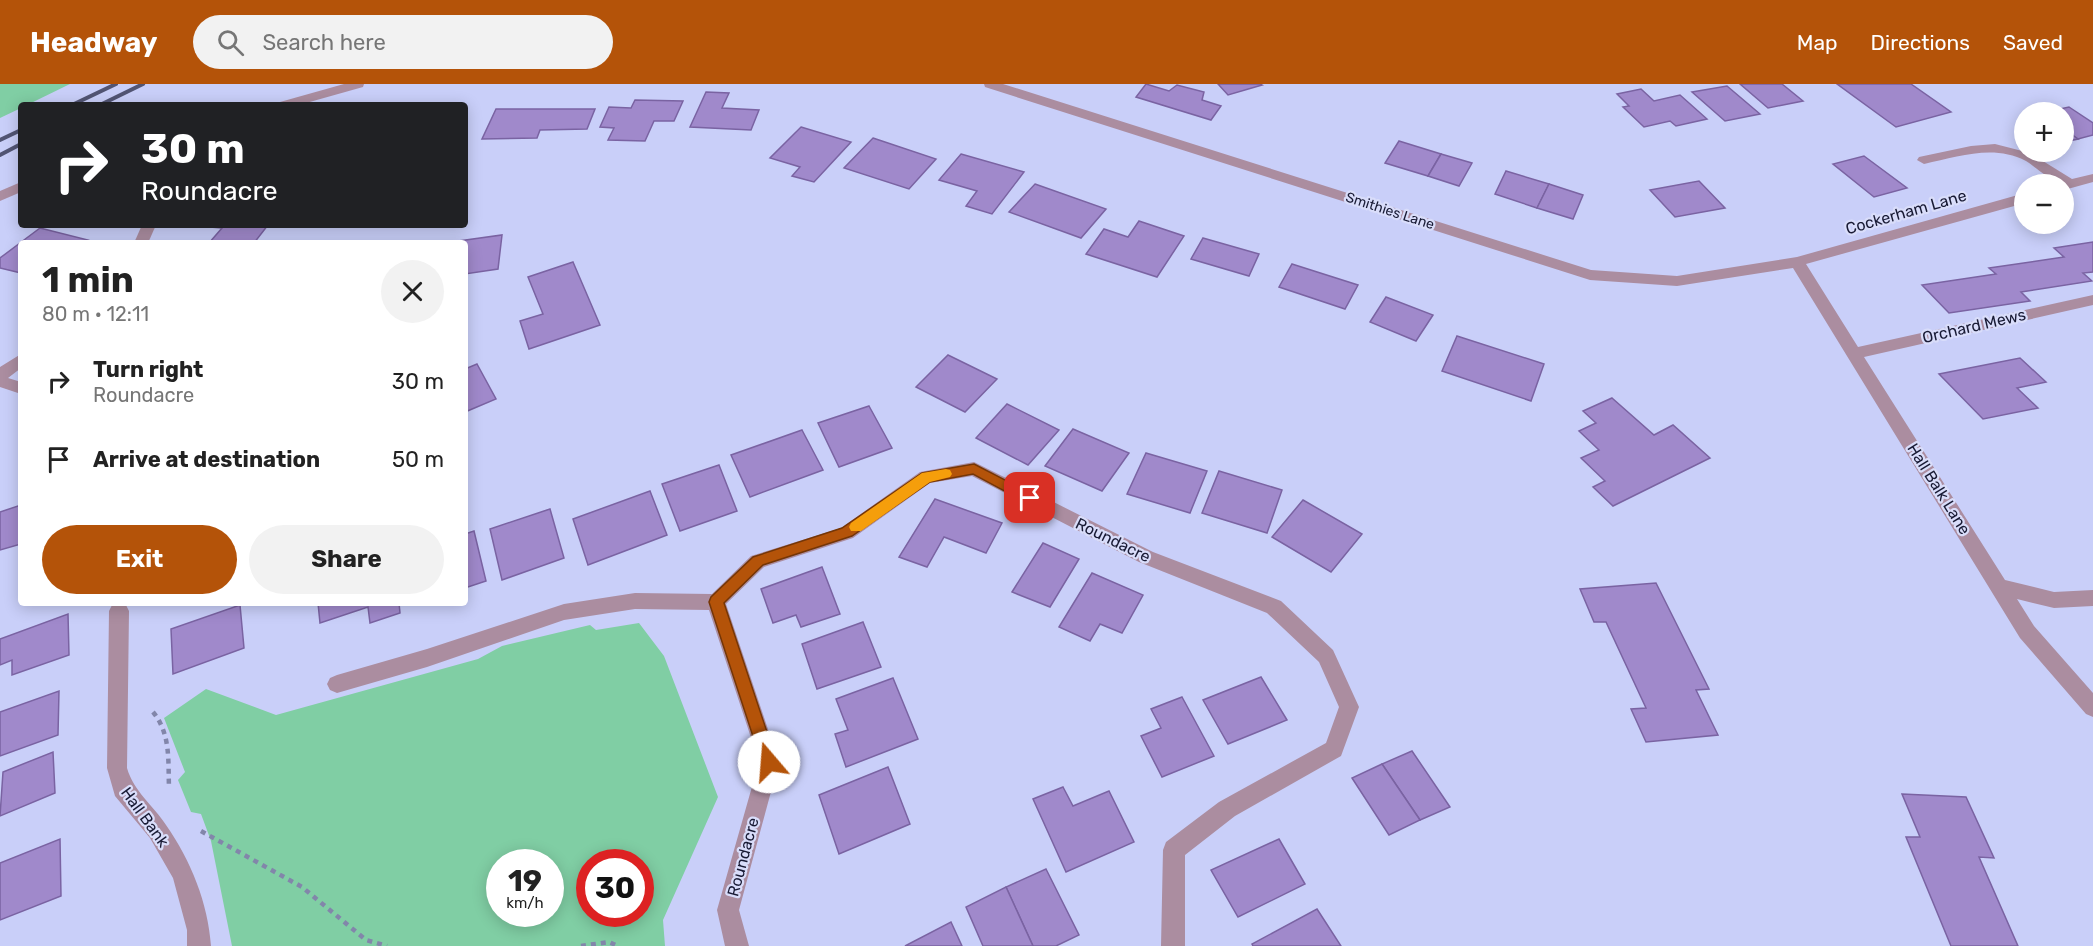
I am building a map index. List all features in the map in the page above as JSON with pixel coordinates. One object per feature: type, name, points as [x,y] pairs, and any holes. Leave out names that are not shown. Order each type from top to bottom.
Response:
[{"type":"street","points":[[295,102],[358,84]]},
{"type":"street","name":"Smithies Lane","points":[[990,84],[1590,275],[1677,281],[1797,262]]},
{"type":"street","points":[[1022,94],[1035,84]]},
{"type":"street","points":[[1924,160],[1969,150],[2000,149],[2026,156],[2051,174]]},
{"type":"street","points":[[2074,184],[2093,178]]},
{"type":"street","points":[[0,197],[18,188]]},
{"type":"street","name":"Cockerham Lane","points":[[1797,262],[2014,201]]},
{"type":"street","name":"Hall Balk Lane","points":[[1797,262],[2027,632],[2093,708]]},
{"type":"street","name":"Orchard Mews","points":[[1855,353],[2093,300]]},
{"type":"street","points":[[0,375],[18,362]]},
{"type":"street","points":[[0,381],[18,387]]},
{"type":"street","name":"Roundacre","points":[[736,946],[728,910],[769,762],[716,602],[758,561],[847,532],[926,477],[974,469],[1146,557],[1274,607],[1326,657],[1349,707],[1334,749],[1227,809],[1174,850],[1173,946]]},
{"type":"street","points":[[2000,587],[2054,600],[2093,598]]},
{"type":"street","points":[[337,684],[427,658],[564,612],[635,600],[716,602]]},
{"type":"street","name":"Hall Bank","points":[[119,611],[117,768],[123,789],[158,831],[183,874],[198,930],[199,946]]},
{"type":"path","points":[[146,705],[159,718],[169,749],[169,787],[174,797]]},
{"type":"path","points":[[190,826],[302,887],[366,939],[387,946]]},
{"type":"path","points":[[581,946],[609,942],[618,946]]},
{"type":"green space","points":[[0,84],[70,84],[33,102],[18,102],[18,109],[0,118]]},
{"type":"green space","points":[[639,623],[664,656],[718,797],[663,920],[665,946],[232,946],[211,841],[201,814],[191,812],[178,780],[185,772],[164,718],[206,689],[276,715],[478,659],[502,646],[590,625],[596,630]]},
{"type":"building","points":[[1146,84],[1169,91],[1177,85],[1204,92],[1202,100],[1221,106],[1211,120],[1136,97]]},
{"type":"building","points":[[1218,84],[1260,84],[1262,85],[1228,95]]},
{"type":"building","points":[[1740,84],[1782,84],[1803,101],[1768,108]]},
{"type":"building","points":[[1837,84],[1911,84],[1951,112],[1896,127]]},
{"type":"building","points":[[1727,86],[1760,114],[1725,121],[1692,92]]},
{"type":"building","points":[[1641,89],[1654,101],[1680,95],[1707,119],[1676,126],[1670,121],[1644,127],[1623,107],[1629,106],[1617,94]]},
{"type":"building","points":[[706,92],[729,93],[722,108],[759,110],[751,130],[690,127]]},
{"type":"building","points":[[635,100],[683,101],[674,121],[654,121],[645,141],[608,140],[614,128],[600,127],[609,107],[631,108]]},
{"type":"building","points":[[496,109],[595,109],[587,129],[540,130],[537,138],[482,139]]},
{"type":"building","points":[[2074,110],[2093,123],[2093,135],[2078,139],[2074,136]]},
{"type":"building","points":[[801,127],[851,142],[814,182],[792,176],[800,167],[770,158]]},
{"type":"building","points":[[873,138],[936,159],[909,189],[844,168]]},
{"type":"building","points":[[1399,141],[1441,154],[1428,176],[1385,163]]},
{"type":"building","points":[[961,154],[1024,172],[992,214],[966,206],[977,191],[939,180]]},
{"type":"building","points":[[1441,154],[1472,163],[1459,186],[1428,176]]},
{"type":"building","points":[[1864,156],[1907,188],[1874,197],[1833,164]]},
{"type":"building","points":[[1506,171],[1549,184],[1537,208],[1495,194]]},
{"type":"building","points":[[1699,181],[1725,208],[1675,217],[1650,190]]},
{"type":"building","points":[[1035,184],[1106,209],[1081,238],[1009,212]]},
{"type":"building","points":[[1549,184],[1583,195],[1573,219],[1537,208]]},
{"type":"building","points":[[1139,221],[1184,236],[1157,277],[1086,254],[1104,229],[1128,237]]},
{"type":"building","points":[[40,228],[88,240],[24,240]]},
{"type":"building","points":[[222,228],[266,228],[256,240],[212,240]]},
{"type":"building","points":[[502,235],[498,269],[468,274],[468,240],[466,240]]},
{"type":"building","points":[[1203,238],[1259,254],[1249,276],[1191,259]]},
{"type":"building","points":[[2093,242],[2093,272],[2083,273],[2092,281],[2021,292],[2030,301],[1949,313],[1922,285],[1996,274],[1989,268],[2064,257],[2054,248]]},
{"type":"building","points":[[18,244],[18,272],[0,268],[0,258]]},
{"type":"building","points":[[573,262],[600,325],[529,349],[520,321],[543,314],[528,277]]},
{"type":"building","points":[[1292,264],[1358,285],[1345,309],[1279,287]]},
{"type":"building","points":[[1386,297],[1433,315],[1416,341],[1370,322]]},
{"type":"building","points":[[1457,336],[1544,364],[1531,401],[1442,371]]},
{"type":"building","points":[[948,355],[997,379],[965,412],[916,387]]},
{"type":"building","points":[[2020,358],[2046,382],[2017,388],[2038,408],[1983,419],[1939,374]]},
{"type":"building","points":[[477,364],[496,399],[468,411],[468,368]]},
{"type":"building","points":[[1612,398],[1654,435],[1673,425],[1710,458],[1613,506],[1593,487],[1605,481],[1581,458],[1599,450],[1579,431],[1596,423],[1583,411]]},
{"type":"building","points":[[1007,404],[1059,430],[1028,465],[976,438]]},
{"type":"building","points":[[869,406],[892,448],[839,467],[818,423]]},
{"type":"building","points":[[1073,429],[1129,453],[1102,491],[1045,466]]},
{"type":"building","points":[[802,430],[823,470],[750,497],[731,455]]},
{"type":"building","points":[[1146,453],[1207,471],[1190,513],[1127,494]]},
{"type":"building","points":[[719,465],[737,511],[680,531],[662,484]]},
{"type":"building","points":[[1219,471],[1282,490],[1267,533],[1202,513]]},
{"type":"building","points":[[650,491],[667,535],[588,565],[573,519]]},
{"type":"building","points":[[935,499],[1002,523],[986,553],[944,537],[927,567],[899,557]]},
{"type":"building","points":[[1303,500],[1362,534],[1331,572],[1272,537]]},
{"type":"building","points":[[18,506],[18,545],[0,550],[0,512]]},
{"type":"building","points":[[550,509],[564,558],[502,580],[490,529]]},
{"type":"building","points":[[474,531],[486,581],[468,587],[468,533]]},
{"type":"building","points":[[1043,543],[1079,559],[1050,607],[1012,592]]},
{"type":"building","points":[[822,567],[840,614],[801,627],[796,615],[773,623],[761,589]]},
{"type":"building","points":[[1092,573],[1143,595],[1122,633],[1100,624],[1090,641],[1059,627]]},
{"type":"building","points":[[1656,583],[1709,689],[1696,690],[1718,735],[1646,742],[1631,709],[1646,708],[1606,622],[1594,622],[1580,589]]},
{"type":"building","points":[[240,606],[244,648],[173,674],[171,629]]},
{"type":"building","points":[[318,606],[399,606],[400,613],[370,623],[368,607],[320,623]]},
{"type":"building","points":[[68,614],[69,655],[12,675],[12,660],[0,665],[0,639]]},
{"type":"building","points":[[863,622],[881,667],[817,689],[802,644]]},
{"type":"building","points":[[1261,677],[1287,720],[1228,744],[1203,700]]},
{"type":"building","points":[[893,678],[918,739],[846,767],[835,734],[848,730],[836,699]]},
{"type":"building","points":[[59,691],[58,735],[0,756],[0,712]]},
{"type":"building","points":[[1182,697],[1214,756],[1162,777],[1141,736],[1161,728],[1151,709]]},
{"type":"building","points":[[1412,751],[1450,807],[1420,820],[1382,764]]},
{"type":"building","points":[[53,752],[55,793],[0,816],[3,772]]},
{"type":"building","points":[[1382,764],[1420,820],[1389,835],[1352,778]]},
{"type":"building","points":[[888,767],[910,824],[839,854],[819,795]]},
{"type":"building","points":[[1063,787],[1073,806],[1109,791],[1134,842],[1066,872],[1033,799]]},
{"type":"building","points":[[1902,794],[1966,797],[1994,858],[1979,857],[2018,946],[1951,946],[1906,837],[1920,837]]},
{"type":"building","points":[[60,839],[61,896],[0,920],[0,863]]},
{"type":"building","points":[[1279,839],[1305,884],[1238,917],[1211,870]]},
{"type":"building","points":[[1046,869],[1079,935],[1056,946],[1033,946],[1006,887]]},
{"type":"building","points":[[1006,887],[1033,946],[983,946],[966,907]]},
{"type":"building","points":[[1317,909],[1341,946],[1253,946],[1252,944]]},
{"type":"building","points":[[951,922],[962,946],[905,946]]},
{"type":"railway","points":[[78,102],[116,84]]},
{"type":"railway","points":[[106,102],[143,84]]},
{"type":"railway","points":[[0,140],[18,131]]},
{"type":"railway","points":[[0,155],[18,146]]},
{"type":"slow traffic","points":[[856,527],[926,477],[946,474]]},
{"type":"route","points":[[769,762],[716,602],[758,561],[847,532],[885,508],[926,477],[974,469],[1030,498]]}]
